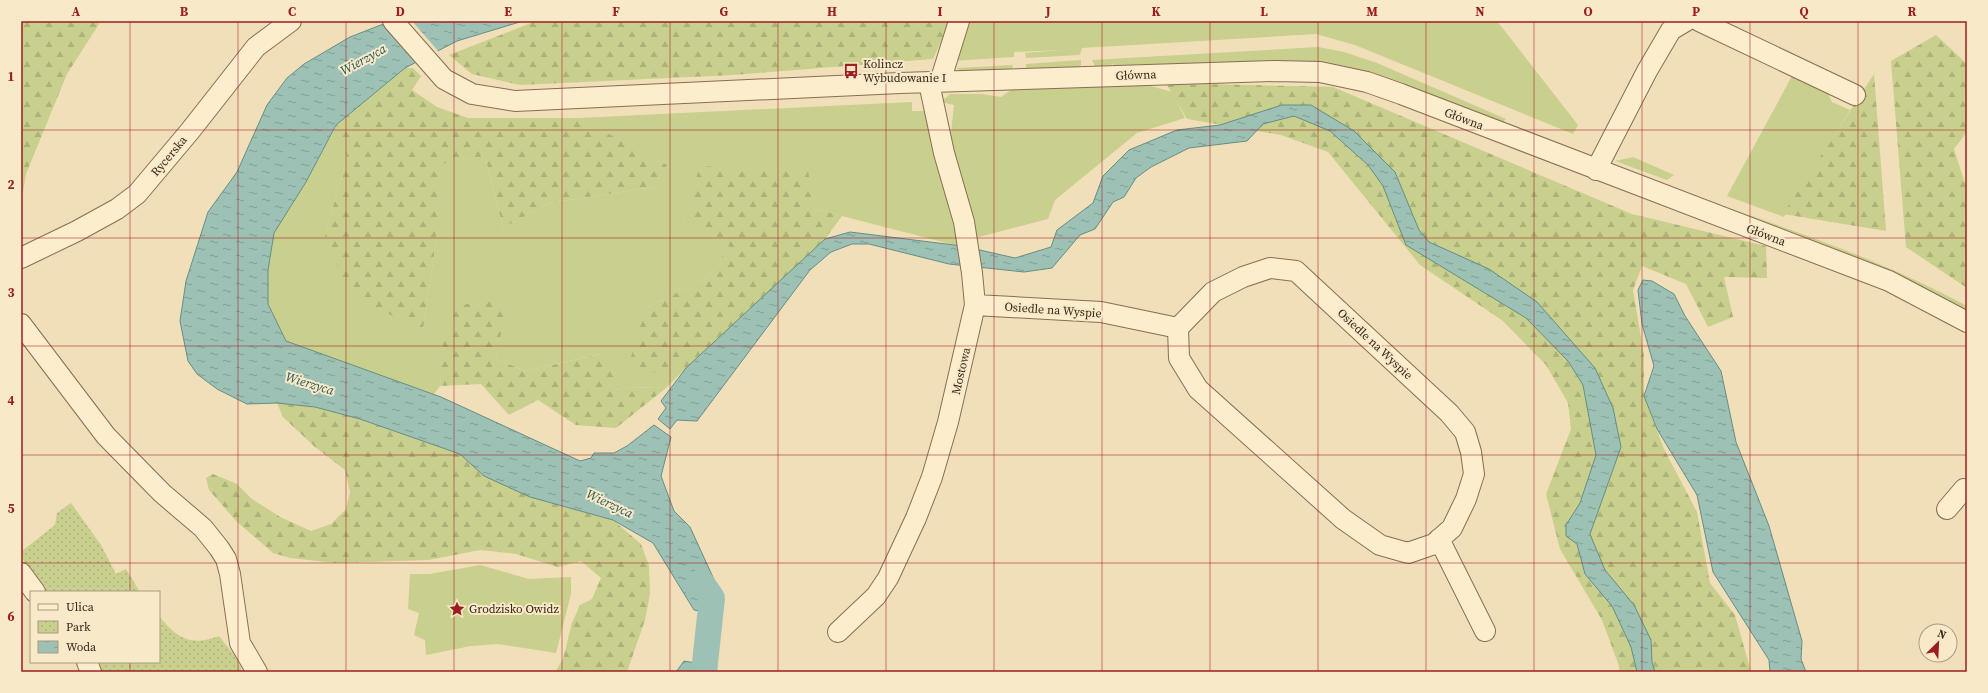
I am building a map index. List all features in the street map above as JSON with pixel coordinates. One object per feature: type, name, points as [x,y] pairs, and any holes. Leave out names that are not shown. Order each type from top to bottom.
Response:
[{"type":"street","name":"Rycerska","points":[[21,258],[77,231],[117,209],[137,194],[190,132],[256,47],[291,21]]},
{"type":"street","name":"Główna","points":[[393,21],[444,79],[472,94],[515,101],[934,83],[1275,71],[1320,72],[1367,82],[1889,281],[1967,322]]},
{"type":"street","points":[[934,83],[960,21]]},
{"type":"street","points":[[1596,170],[1647,71],[1671,30],[1686,21]]},
{"type":"street","points":[[1700,21],[1855,95]]},
{"type":"street","name":"Mostowa","points":[[838,632],[876,596],[888,578],[916,518],[932,477],[948,422],[975,305],[972,273],[964,222],[944,153],[934,83]]},
{"type":"street","name":"Osiedle na Wyspie","points":[[1270,268],[1296,271],[1449,413],[1465,432],[1471,452],[1474,474],[1466,499],[1452,528],[1434,544],[1408,553],[1380,545],[1343,519],[1198,389],[1179,358],[1178,328],[1213,292],[1243,277],[1270,268]]},
{"type":"street","name":"Osiedle na Wyspie","points":[[975,305],[1101,312],[1178,328]]},
{"type":"street","points":[[21,324],[106,436],[162,494],[203,528],[219,548],[226,559],[230,574],[236,624],[240,643],[257,672]]},
{"type":"street","points":[[1947,509],[1964,489],[1967,490]]},
{"type":"street","points":[[1439,539],[1485,631]]},
{"type":"street","points":[[21,574],[34,591]]},
{"type":"green space","points":[[21,21],[101,21],[67,74],[26,174],[21,204]]},
{"type":"green space","points":[[536,21],[951,21],[933,59],[733,75],[520,85],[472,74],[449,55]]},
{"type":"green space","points":[[966,21],[1497,21],[1578,125],[1573,134],[1355,45],[1316,34],[1082,48],[1080,55],[1026,58],[1025,53],[1061,50],[1014,52],[1014,57],[952,61]]},
{"type":"green space","points":[[1936,35],[1967,64],[1967,132],[1954,149],[1967,190],[1967,288],[1906,247],[1891,61]]},
{"type":"green space","points":[[1318,47],[1344,52],[1377,63],[1506,119],[1503,122],[1373,75],[1118,69],[1113,64],[1097,70],[1092,60]]},
{"type":"green space","points":[[1081,60],[1081,65],[1078,69],[1026,69],[1026,64]]},
{"type":"green space","points":[[1013,65],[1012,69],[1009,71],[965,73],[956,68]]},
{"type":"green space","points":[[405,68],[413,68],[421,76],[412,90],[437,107],[468,118],[579,118],[667,165],[654,187],[549,203],[503,228],[485,156],[441,164],[436,242],[423,330],[350,296],[325,236],[347,156],[336,125]]},
{"type":"green space","points":[[1874,74],[1886,231],[1783,214]]},
{"type":"green space","points":[[1792,76],[1828,94],[1832,102],[1850,110],[1784,217],[1727,196]]},
{"type":"green space","points":[[1133,81],[1172,92],[1185,118],[1137,133],[1055,200],[1048,219],[975,238],[950,142],[954,105],[941,102],[950,94],[982,94],[1001,97],[1015,87]]},
{"type":"green space","points":[[1206,84],[1333,87],[1632,214],[1766,246],[1767,278],[1724,277],[1733,317],[1708,327],[1686,284],[1642,266],[1633,290],[1644,355],[1644,396],[1664,449],[1697,512],[1710,583],[1735,615],[1751,672],[1619,672],[1619,666],[1602,620],[1560,549],[1546,494],[1571,429],[1568,403],[1546,365],[1503,321],[1420,265],[1328,152],[1281,135],[1187,119],[1167,85]]},
{"type":"green space","points":[[912,102],[912,111],[924,111],[958,246],[815,209],[730,246],[709,277],[646,308],[686,368],[666,388],[619,387],[599,354],[526,371],[496,359],[507,300],[443,343],[440,386],[434,394],[286,341],[268,304],[268,270],[274,233],[302,189],[338,123],[347,156],[325,236],[423,330],[436,242],[440,164],[485,156],[503,228],[549,203],[654,187],[666,165],[579,118]]},
{"type":"green space","points":[[1633,157],[1674,175],[1667,180],[1615,161]]},
{"type":"green space","points":[[699,166],[808,171],[815,209],[842,216],[825,239],[684,370],[646,373],[631,357],[646,308],[709,277],[729,246],[687,222]]},
{"type":"green space","points":[[1649,181],[1851,252],[1967,306],[1967,313]]},
{"type":"green space","points":[[508,300],[496,359],[526,371],[600,354],[619,387],[666,388],[616,428],[576,425],[538,400],[509,415],[481,384],[440,386],[443,340],[458,305]]},
{"type":"green space","points":[[277,403],[315,407],[360,419],[460,454],[484,476],[580,511],[613,520],[641,544],[649,566],[650,594],[645,620],[627,672],[555,672],[563,659],[572,623],[580,605],[592,599],[601,578],[581,561],[558,567],[516,554],[480,550],[429,560],[335,563],[290,558],[273,553],[236,521],[209,490],[206,478],[213,474],[237,484],[252,499],[282,518],[311,531],[331,524],[346,509],[350,492],[345,470],[315,447],[283,417]]},
{"type":"green space","points":[[71,503],[101,545],[116,574],[126,569],[139,591],[40,591],[31,578],[22,557],[22,551],[55,525],[57,513]]},
{"type":"green space","points":[[480,565],[529,579],[571,577],[571,594],[556,653],[498,644],[471,646],[426,655],[425,640],[414,635],[419,613],[408,609],[410,574],[430,574]]},
{"type":"green space","points":[[160,617],[172,630],[185,638],[200,641],[219,636],[235,656],[243,672],[95,672],[92,663],[160,663]]},
{"type":"water","points":[[391,21],[523,21],[457,41],[405,68],[336,125],[306,182],[274,233],[268,270],[268,304],[286,341],[441,397],[580,461],[591,458],[594,453],[614,453],[627,446],[654,425],[671,437],[661,476],[674,511],[690,527],[722,597],[720,615],[694,610],[653,543],[613,520],[530,497],[484,476],[460,454],[360,419],[315,407],[277,403],[247,404],[217,389],[197,374],[188,361],[180,321],[186,281],[208,212],[237,172],[267,105],[287,78],[304,64],[350,37]]},
{"type":"water","points":[[1282,105],[1311,105],[1354,131],[1395,172],[1419,230],[1429,242],[1489,269],[1537,302],[1595,368],[1613,408],[1621,447],[1590,534],[1605,570],[1634,605],[1651,640],[1652,662],[1655,672],[1637,672],[1631,647],[1612,606],[1585,574],[1577,544],[1566,536],[1566,525],[1580,503],[1596,455],[1583,385],[1568,361],[1526,318],[1406,245],[1383,186],[1368,165],[1330,131],[1294,116],[1263,124],[1247,141],[1189,148],[1151,167],[1136,178],[1124,197],[1113,202],[1095,229],[1080,235],[1052,268],[1024,272],[949,264],[869,244],[852,244],[831,252],[810,270],[697,421],[677,420],[670,429],[658,419],[666,408],[661,401],[686,368],[825,239],[850,232],[962,246],[1015,258],[1051,247],[1057,230],[1093,203],[1103,176],[1129,150],[1177,130],[1220,125]]},
{"type":"water","points":[[1643,280],[1652,281],[1674,294],[1685,316],[1721,371],[1736,442],[1769,526],[1802,641],[1801,659],[1806,672],[1770,672],[1769,660],[1713,572],[1697,495],[1657,429],[1644,396],[1654,366],[1642,324],[1638,290]]},
{"type":"water","points":[[684,661],[701,664],[714,672],[676,672]]},
{"type":"pier","points":[[412,21],[439,52],[418,64],[382,22]]},
{"type":"waterway","name":"Wierzyca","points":[[701,582],[712,598],[704,672]]},
{"type":"place","name":"Kolincz Wybudowanie I","points":[[851,71]]},
{"type":"place","name":"Grodzisko Owidz","points":[[457,609]]}]
